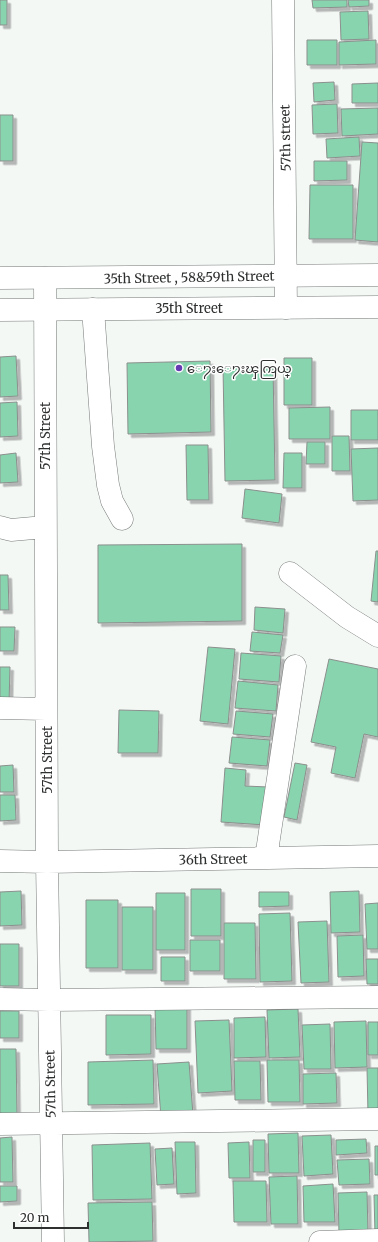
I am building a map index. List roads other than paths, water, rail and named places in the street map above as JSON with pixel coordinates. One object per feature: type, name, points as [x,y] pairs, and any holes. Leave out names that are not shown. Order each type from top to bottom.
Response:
[{"type":"street","name":"57th street","points":[[283,0],[286,308]]},
{"type":"street","name":"35th Street , 58&59th Street","points":[[0,278],[378,275]]},
{"type":"street","name":"57th Street","points":[[45,278],[47,862],[53,1242]]},
{"type":"street","name":"35th Street","points":[[0,310],[378,307]]},
{"type":"street","points":[[93,309],[103,446],[108,485],[112,501],[122,519]]},
{"type":"street","points":[[0,528],[11,530],[45,528]]},
{"type":"street","points":[[290,573],[347,617],[378,636]]},
{"type":"street","points":[[266,858],[295,666]]},
{"type":"street","points":[[0,708],[46,709]]},
{"type":"street","name":"36th Street","points":[[0,861],[47,862],[378,856]]},
{"type":"street","points":[[0,999],[49,1000],[378,997]]},
{"type":"street","points":[[0,1124],[378,1119]]},
{"type":"street","points":[[320,1242],[378,1240]]},
{"type":"place","name":"ေ႒းေ႒းၾကြယ္","points":[[179,368]]}]
